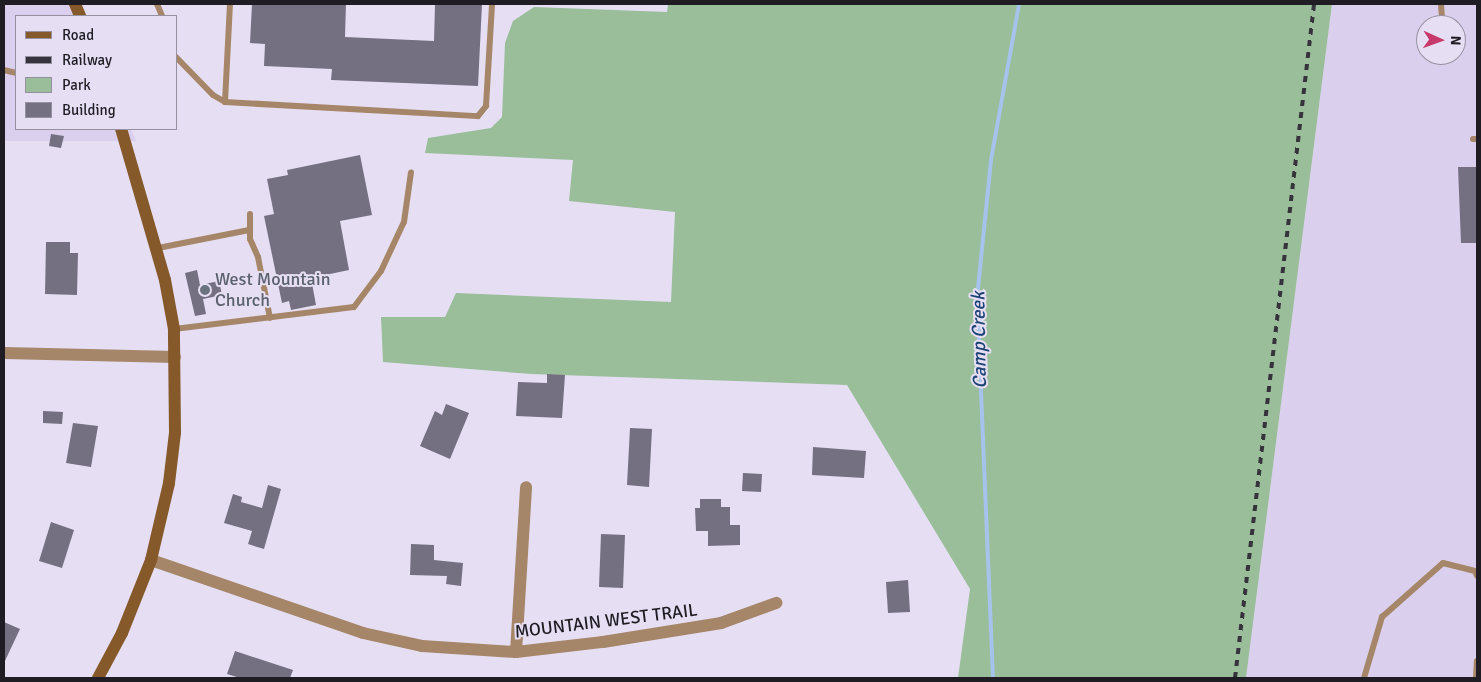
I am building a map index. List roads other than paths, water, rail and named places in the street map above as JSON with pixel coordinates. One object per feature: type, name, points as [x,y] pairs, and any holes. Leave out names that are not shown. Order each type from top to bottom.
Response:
[{"type":"main road","points":[[98,678],[122,633],[151,560],[169,483],[176,433],[174,329],[158,248],[120,130]]},
{"type":"street","points":[[4,353],[174,357]]},
{"type":"street","points":[[516,652],[526,487]]},
{"type":"street","name":"MOUNTAIN WEST TRAIL","points":[[151,560],[363,633],[422,646],[516,652],[721,623],[776,603]]},
{"type":"lane","points":[[225,102],[230,4]]},
{"type":"lane","points":[[178,59],[213,95],[225,102],[478,116],[486,106],[492,4]]},
{"type":"lane","points":[[174,329],[354,307],[382,270],[404,222],[411,172]]},
{"type":"lane","points":[[250,214],[249,230],[258,257],[270,318]]},
{"type":"lane","points":[[158,248],[249,230]]},
{"type":"lane","points":[[1364,678],[1382,616],[1443,563],[1474,572],[1477,576]]},
{"type":"lane","points":[[1476,678],[1477,661]]},
{"type":"waterway","name":"Camp Creek","points":[[993,678],[977,298],[991,160],[1019,4]]},
{"type":"railway","points":[[1235,678],[1314,4]]},
{"type":"place","name":"West Mountain Church","points":[[205,290]]}]
